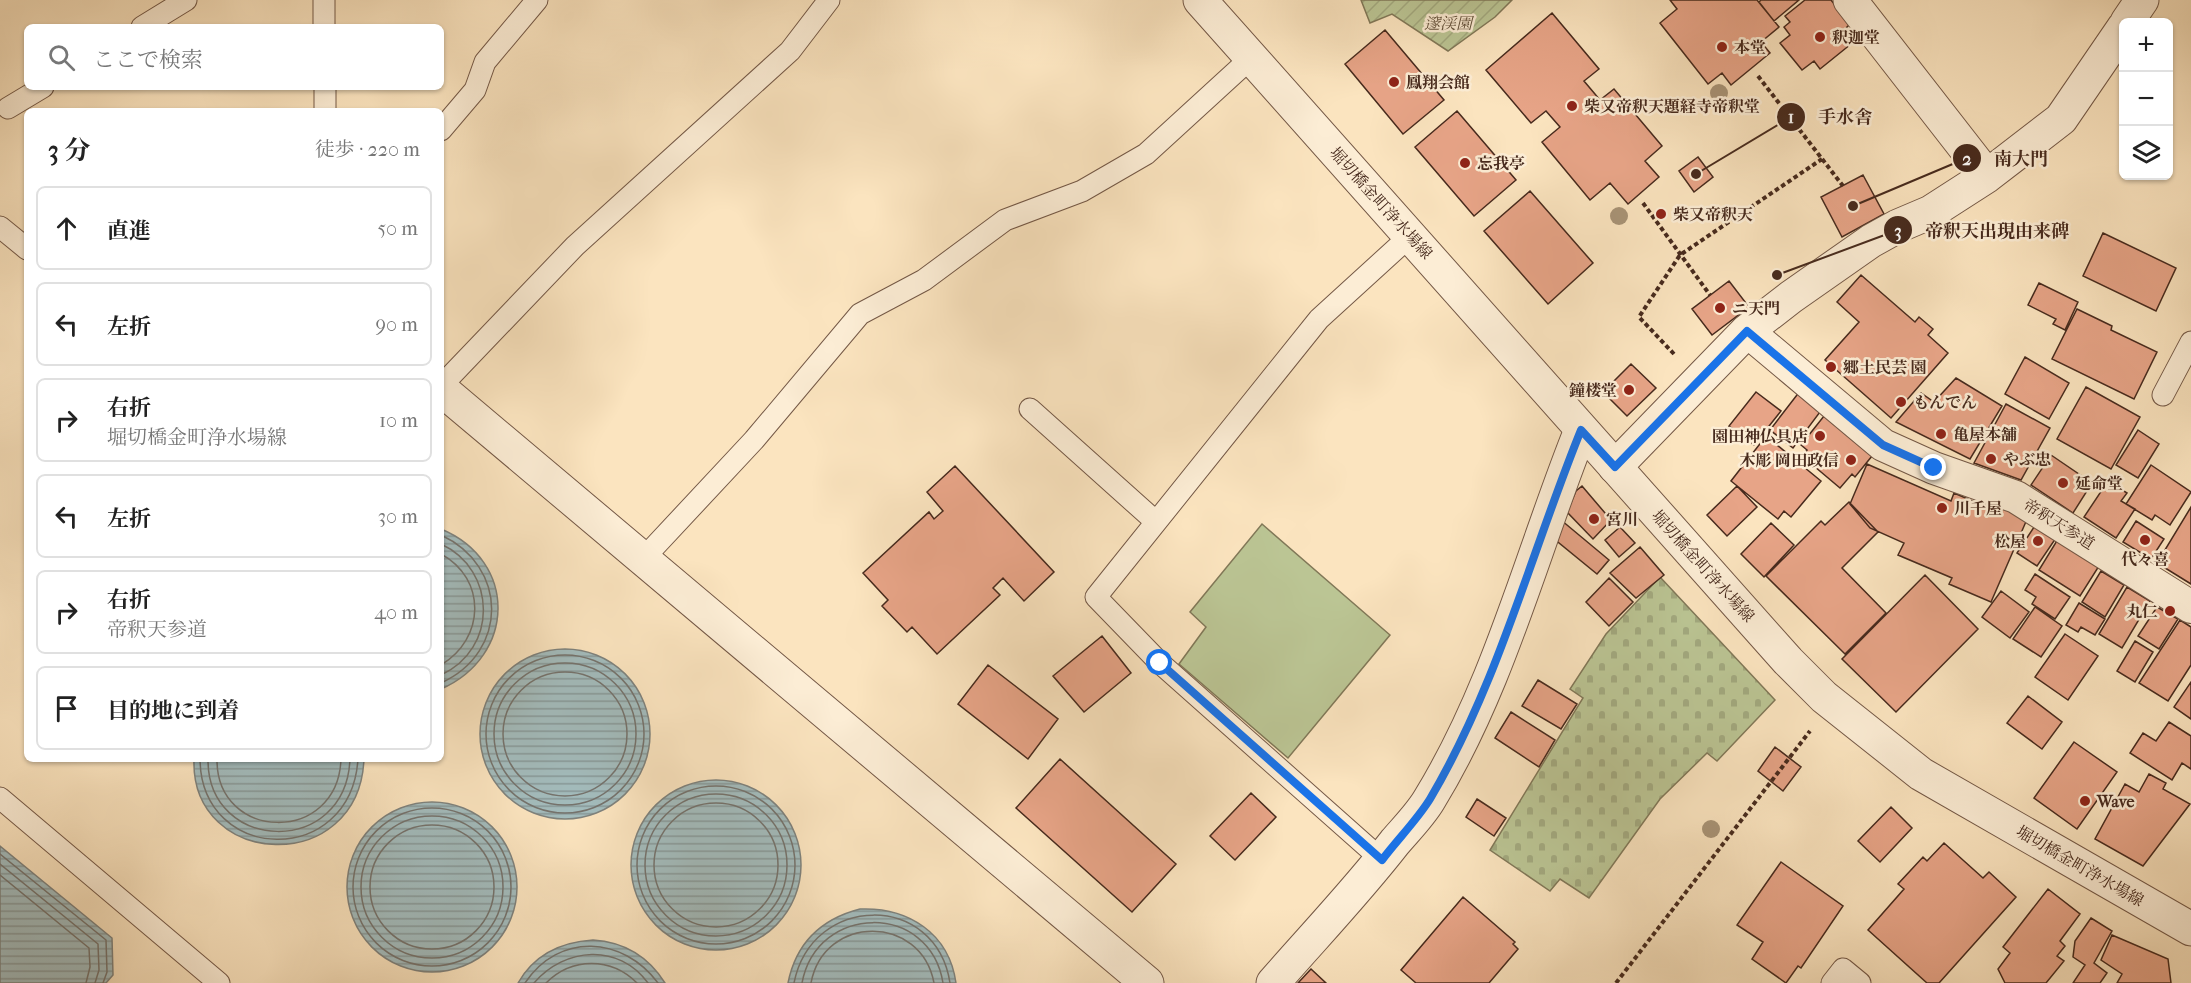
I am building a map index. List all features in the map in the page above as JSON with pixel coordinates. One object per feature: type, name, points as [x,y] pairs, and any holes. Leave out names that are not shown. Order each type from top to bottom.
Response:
[{"type":"street","name":"堀切橋金町浄水場線","points":[[1200,0],[1581,430],[1788,661],[1824,697],[1921,774],[2191,929]]},
{"type":"street","points":[[1850,0],[1987,176]]},
{"type":"street","points":[[2130,18],[2142,0]]},
{"type":"street","points":[[1615,467],[1747,331],[1848,256],[1898,226],[1931,212],[1987,176],[2061,119],[2119,34]]},
{"type":"street","name":"帝釈天参道","points":[[1747,331],[1883,445],[1934,468],[2016,496],[2191,607]]},
{"type":"street","points":[[444,391],[642,560],[1147,983]]},
{"type":"street","points":[[1273,983],[1382,860],[1429,801],[1474,715],[1502,646],[1553,499],[1581,430]]},
{"type":"lane","points":[[147,24],[186,0]]},
{"type":"lane","points":[[324,0],[324,24]]},
{"type":"lane","points":[[444,126],[475,90],[485,62],[537,0]]},
{"type":"lane","points":[[444,385],[575,246],[790,51],[829,0]]},
{"type":"lane","points":[[642,560],[754,440],[860,314],[924,280],[1005,220],[1082,191],[1146,154],[1252,57]]},
{"type":"lane","points":[[8,108],[38,90]]},
{"type":"lane","points":[[325,90],[325,108]]},
{"type":"lane","points":[[0,227],[24,247]]},
{"type":"lane","points":[[1382,860],[1160,663],[1096,597],[1155,520],[1319,319],[1410,236]]},
{"type":"lane","points":[[2163,395],[2191,342]]},
{"type":"lane","points":[[1030,409],[1155,520]]},
{"type":"lane","points":[[0,798],[219,983]]},
{"type":"lane","points":[[1832,983],[1843,969],[1860,983]]},
{"type":"path","points":[[1758,76],[1843,186]]},
{"type":"path","points":[[1699,381],[1640,317],[1680,255],[1822,159]]},
{"type":"path","points":[[1643,203],[1710,295]]},
{"type":"path","points":[[1616,983],[1814,725]]},
{"type":"green space","name":"邃渓園","points":[[1361,0],[1512,0],[1495,17],[1448,51],[1392,14],[1370,23]]},
{"type":"green space","points":[[1262,524],[1390,635],[1288,758],[1179,664],[1206,627],[1190,612]]},
{"type":"green space","points":[[1660,577],[1775,700],[1717,761],[1707,753],[1660,799],[1589,898],[1560,879],[1550,891],[1490,850],[1583,698],[1570,689],[1606,634]]},
{"type":"water","points":[[444,531],[466,544],[484,563],[495,585],[498,609],[494,632],[483,655],[466,674],[444,687]]},
{"type":"water","points":[[565,649],[597,656],[625,674],[643,702],[650,734],[643,766],[625,794],[597,812],[565,819],[533,812],[505,794],[487,766],[480,734],[487,702],[505,674],[533,656]]},
{"type":"water","points":[[194,762],[363,762],[355,797],[335,824],[307,840],[276,844],[245,838],[218,822],[200,795]]},
{"type":"water","points":[[716,780],[748,787],[776,805],[794,833],[801,865],[794,897],[776,925],[748,943],[716,950],[684,943],[656,925],[638,897],[631,865],[638,833],[656,805],[684,787]]},
{"type":"water","points":[[432,802],[464,809],[492,827],[510,855],[517,887],[510,919],[492,947],[464,965],[432,972],[400,965],[372,947],[354,919],[347,887],[354,855],[372,827],[400,809]]},
{"type":"water","points":[[0,846],[112,938],[113,975],[106,983],[0,983]]},
{"type":"water","points":[[860,909],[894,913],[910,918],[923,926],[945,950],[952,965],[956,983],[788,983],[797,956],[812,935],[833,919]]},
{"type":"water","points":[[593,940],[615,944],[634,952],[651,965],[665,983],[518,983],[532,965],[550,952],[559,947]]},
{"type":"building","name":"本堂","points":[[1670,0],[1757,0],[1779,27],[1761,42],[1770,53],[1731,85],[1722,73],[1708,84],[1660,23],[1677,9]]},
{"type":"building","points":[[1761,0],[1799,0],[1774,21],[1759,2]]},
{"type":"building","name":"釈迦堂","points":[[1805,0],[1831,0],[1850,24],[1846,28],[1856,40],[1820,69],[1814,61],[1802,70],[1780,43],[1790,35],[1784,27],[1790,22],[1785,16]]},
{"type":"building","name":"柴又帝釈天題経寺帝釈堂","points":[[1552,13],[1599,69],[1584,81],[1600,100],[1614,89],[1662,146],[1645,161],[1659,177],[1628,204],[1610,183],[1590,200],[1542,142],[1560,127],[1546,111],[1531,123],[1486,70]]},
{"type":"building","name":"鳳翔会館","points":[[1385,30],[1444,100],[1403,134],[1345,64]]},
{"type":"building","name":"忘我亭","points":[[1457,111],[1516,180],[1474,216],[1415,147]]},
{"type":"building","points":[[1698,157],[1713,177],[1694,192],[1679,171]]},
{"type":"building","points":[[1863,175],[1884,214],[1842,237],[1821,197]]},
{"type":"building","points":[[1530,191],[1593,263],[1548,304],[1484,231]]},
{"type":"building","points":[[2103,233],[2176,268],[2156,311],[2083,276]]},
{"type":"building","points":[[1861,275],[1915,322],[1919,317],[1933,329],[1928,335],[1948,353],[1891,418],[1825,360],[1859,322],[1837,302]]},
{"type":"building","name":"ニ天門","points":[[1729,281],[1749,307],[1712,335],[1692,309]]},
{"type":"building","points":[[2039,283],[2078,302],[2065,330],[2053,324],[2056,319],[2028,305]]},
{"type":"building","points":[[2077,309],[2112,326],[2111,330],[2157,352],[2134,399],[2052,359]]},
{"type":"building","points":[[2025,357],[2069,383],[2049,419],[2005,394]]},
{"type":"building","name":"鐘楼堂","points":[[1631,364],[1656,388],[1627,416],[1603,392]]},
{"type":"building","points":[[1956,378],[2002,406],[1970,459],[1896,422],[1921,393],[1934,402]]},
{"type":"building","points":[[2086,387],[2140,417],[2111,469],[2057,439]]},
{"type":"building","points":[[1800,391],[1823,408],[1793,448],[1770,430]]},
{"type":"building","points":[[1756,392],[1781,411],[1754,445],[1729,426]]},
{"type":"building","points":[[2006,404],[2050,428],[2021,480],[1974,463]]},
{"type":"building","points":[[1824,416],[1872,456],[1855,477],[1852,474],[1840,488],[1802,456],[1807,450],[1801,445]]},
{"type":"building","points":[[2138,430],[2159,444],[2138,478],[2116,465]]},
{"type":"building","points":[[1766,436],[1821,481],[1791,517],[1784,511],[1778,519],[1731,481]]},
{"type":"building","points":[[2051,455],[2092,483],[2073,513],[2031,485]]},
{"type":"building","points":[[1867,464],[1951,501],[1954,493],[1984,506],[1987,499],[2028,517],[1991,602],[1949,584],[1952,578],[1898,555],[1904,543],[1870,528],[1850,504]]},
{"type":"building","points":[[2151,465],[2191,492],[2170,525],[2155,515],[2152,520],[2126,504]]},
{"type":"building","points":[[955,466],[1054,572],[1024,601],[1003,578],[993,588],[1000,595],[937,654],[912,627],[907,632],[882,606],[888,600],[863,573],[929,512],[934,519],[943,511],[927,492]]},
{"type":"building","points":[[2108,481],[2127,493],[2121,501],[2135,509],[2116,538],[2084,517]]},
{"type":"building","points":[[1582,486],[1611,520],[1593,539],[1567,512],[1576,491]]},
{"type":"building","points":[[1737,486],[1757,507],[1727,536],[1707,515]]},
{"type":"building","points":[[1849,502],[1878,532],[1842,568],[1886,613],[1845,654],[1766,576],[1821,521],[1825,525]]},
{"type":"building","points":[[2191,507],[2191,584],[2157,563]]},
{"type":"building","points":[[1561,520],[1609,560],[1597,574],[1553,538]]},
{"type":"building","points":[[2038,521],[2058,535],[2037,566],[2017,553]]},
{"type":"building","points":[[2136,521],[2164,539],[2151,559],[2123,542]]},
{"type":"building","points":[[1771,523],[1794,545],[1764,577],[1741,554]]},
{"type":"building","points":[[1620,527],[1635,543],[1619,557],[1605,540]]},
{"type":"building","points":[[2058,539],[2099,566],[2080,596],[2039,570]]},
{"type":"building","points":[[1640,547],[1664,575],[1636,598],[1610,573]]},
{"type":"building","points":[[2101,571],[2124,585],[2105,617],[2082,602]]},
{"type":"building","points":[[2035,574],[2070,597],[2055,619],[2032,604],[2036,597],[2025,590]]},
{"type":"building","points":[[1925,575],[1978,629],[1896,712],[1842,659]]},
{"type":"building","points":[[1609,578],[1633,602],[1609,626],[1586,602]]},
{"type":"building","points":[[2127,587],[2150,601],[2122,648],[2099,634]]},
{"type":"building","points":[[2001,591],[2029,612],[2010,638],[1982,617]]},
{"type":"building","points":[[2079,603],[2105,619],[2095,635],[2081,627],[2078,632],[2066,625]]},
{"type":"building","points":[[2035,607],[2062,626],[2041,657],[2013,639]]},
{"type":"building","points":[[2157,607],[2178,619],[2159,649],[2138,636]]},
{"type":"building","points":[[2180,620],[2191,627],[2191,665],[2168,701],[2139,683]]},
{"type":"building","points":[[2065,634],[2098,656],[2068,700],[2035,677]]},
{"type":"building","points":[[1102,636],[1131,673],[1084,712],[1053,676]]},
{"type":"building","points":[[2135,641],[2153,652],[2135,682],[2117,671]]},
{"type":"building","points":[[988,665],[1058,719],[1028,759],[958,704]]},
{"type":"building","points":[[1538,680],[1577,704],[1561,729],[1522,706]]},
{"type":"building","points":[[2191,682],[2191,719],[2174,707]]},
{"type":"building","points":[[2028,696],[2062,722],[2042,749],[2007,723]]},
{"type":"building","points":[[1511,712],[1555,740],[1539,767],[1495,738]]},
{"type":"building","points":[[2169,722],[2191,736],[2191,769],[2182,763],[2172,780],[2130,753],[2143,733],[2156,741]]},
{"type":"building","points":[[2074,742],[2117,772],[2077,829],[2034,798]]},
{"type":"building","points":[[1775,747],[1801,767],[1783,791],[1758,771]]},
{"type":"building","points":[[1060,759],[1176,864],[1132,912],[1016,808]]},
{"type":"building","points":[[2149,774],[2166,783],[2163,789],[2190,804],[2143,866],[2095,839],[2125,784],[2139,792]]},
{"type":"building","points":[[1251,793],[1276,817],[1235,860],[1210,836]]},
{"type":"building","points":[[1477,799],[1506,818],[1494,836],[1466,817]]},
{"type":"building","points":[[1891,807],[1912,828],[1880,862],[1858,841]]},
{"type":"building","points":[[1944,843],[1983,878],[1989,872],[2016,897],[1939,983],[1927,983],[1868,930],[1904,889],[1898,884],[1923,857],[1927,861]]},
{"type":"building","points":[[1781,862],[1843,906],[1801,968],[1798,966],[1786,983],[1752,959],[1763,942],[1737,925]]},
{"type":"building","points":[[2048,889],[2080,914],[2060,941],[2065,946],[2057,956],[2064,961],[2046,983],[2005,983],[1998,969],[2010,953],[2003,947]]},
{"type":"building","points":[[1463,897],[1515,942],[1513,944],[1518,949],[1489,983],[1416,983],[1401,970]]},
{"type":"building","points":[[2091,918],[2112,931],[2094,963],[2107,973],[2100,983],[2073,983],[2085,965],[2073,957],[2075,941]]},
{"type":"building","points":[[2112,935],[2168,959],[2171,983],[2117,983],[2122,974],[2101,960]]},
{"type":"building","points":[[1311,969],[1326,983],[1298,983]]},
{"type":"place","name":"釈迦堂","points":[[1820,37]]},
{"type":"place","name":"本堂","points":[[1722,47]]},
{"type":"place","name":"鳳翔会館","points":[[1394,82]]},
{"type":"place","name":"柴又帝釈天題経寺帝釈堂","points":[[1572,106]]},
{"type":"place","name":"忘我亭","points":[[1465,163]]},
{"type":"place","name":"手水舎","points":[[1696,174]]},
{"type":"place","name":"南大門","points":[[1853,206]]},
{"type":"place","name":"柴又帝釈天","points":[[1661,214]]},
{"type":"place","name":"帝釈天出現由来碑","points":[[1777,275]]},
{"type":"place","name":"ニ天門","points":[[1720,308]]},
{"type":"place","name":"郷土民芸 園","points":[[1831,367]]},
{"type":"place","name":"鐘楼堂","points":[[1629,390]]},
{"type":"place","name":"もんでん","points":[[1901,402]]},
{"type":"place","name":"亀屋本舗","points":[[1941,434]]},
{"type":"place","name":"園田神仏具店","points":[[1820,436]]},
{"type":"place","name":"やぶ忠","points":[[1991,459]]},
{"type":"place","name":"木彫 岡田政信","points":[[1851,460]]},
{"type":"place","name":"延命堂","points":[[2063,483]]},
{"type":"place","name":"川千屋","points":[[1942,508]]},
{"type":"place","name":"宮川","points":[[1594,519]]},
{"type":"place","name":"代々喜","points":[[2145,540]]},
{"type":"place","name":"松屋","points":[[2038,541]]},
{"type":"place","name":"丸仁","points":[[2170,611]]},
{"type":"place","name":"Wave","points":[[2085,801]]},
{"type":"route","points":[[1160,663],[1382,860],[1429,801],[1474,715],[1502,646],[1553,499],[1581,430],[1615,467],[1747,331],[1883,445],[1934,468]]}]
